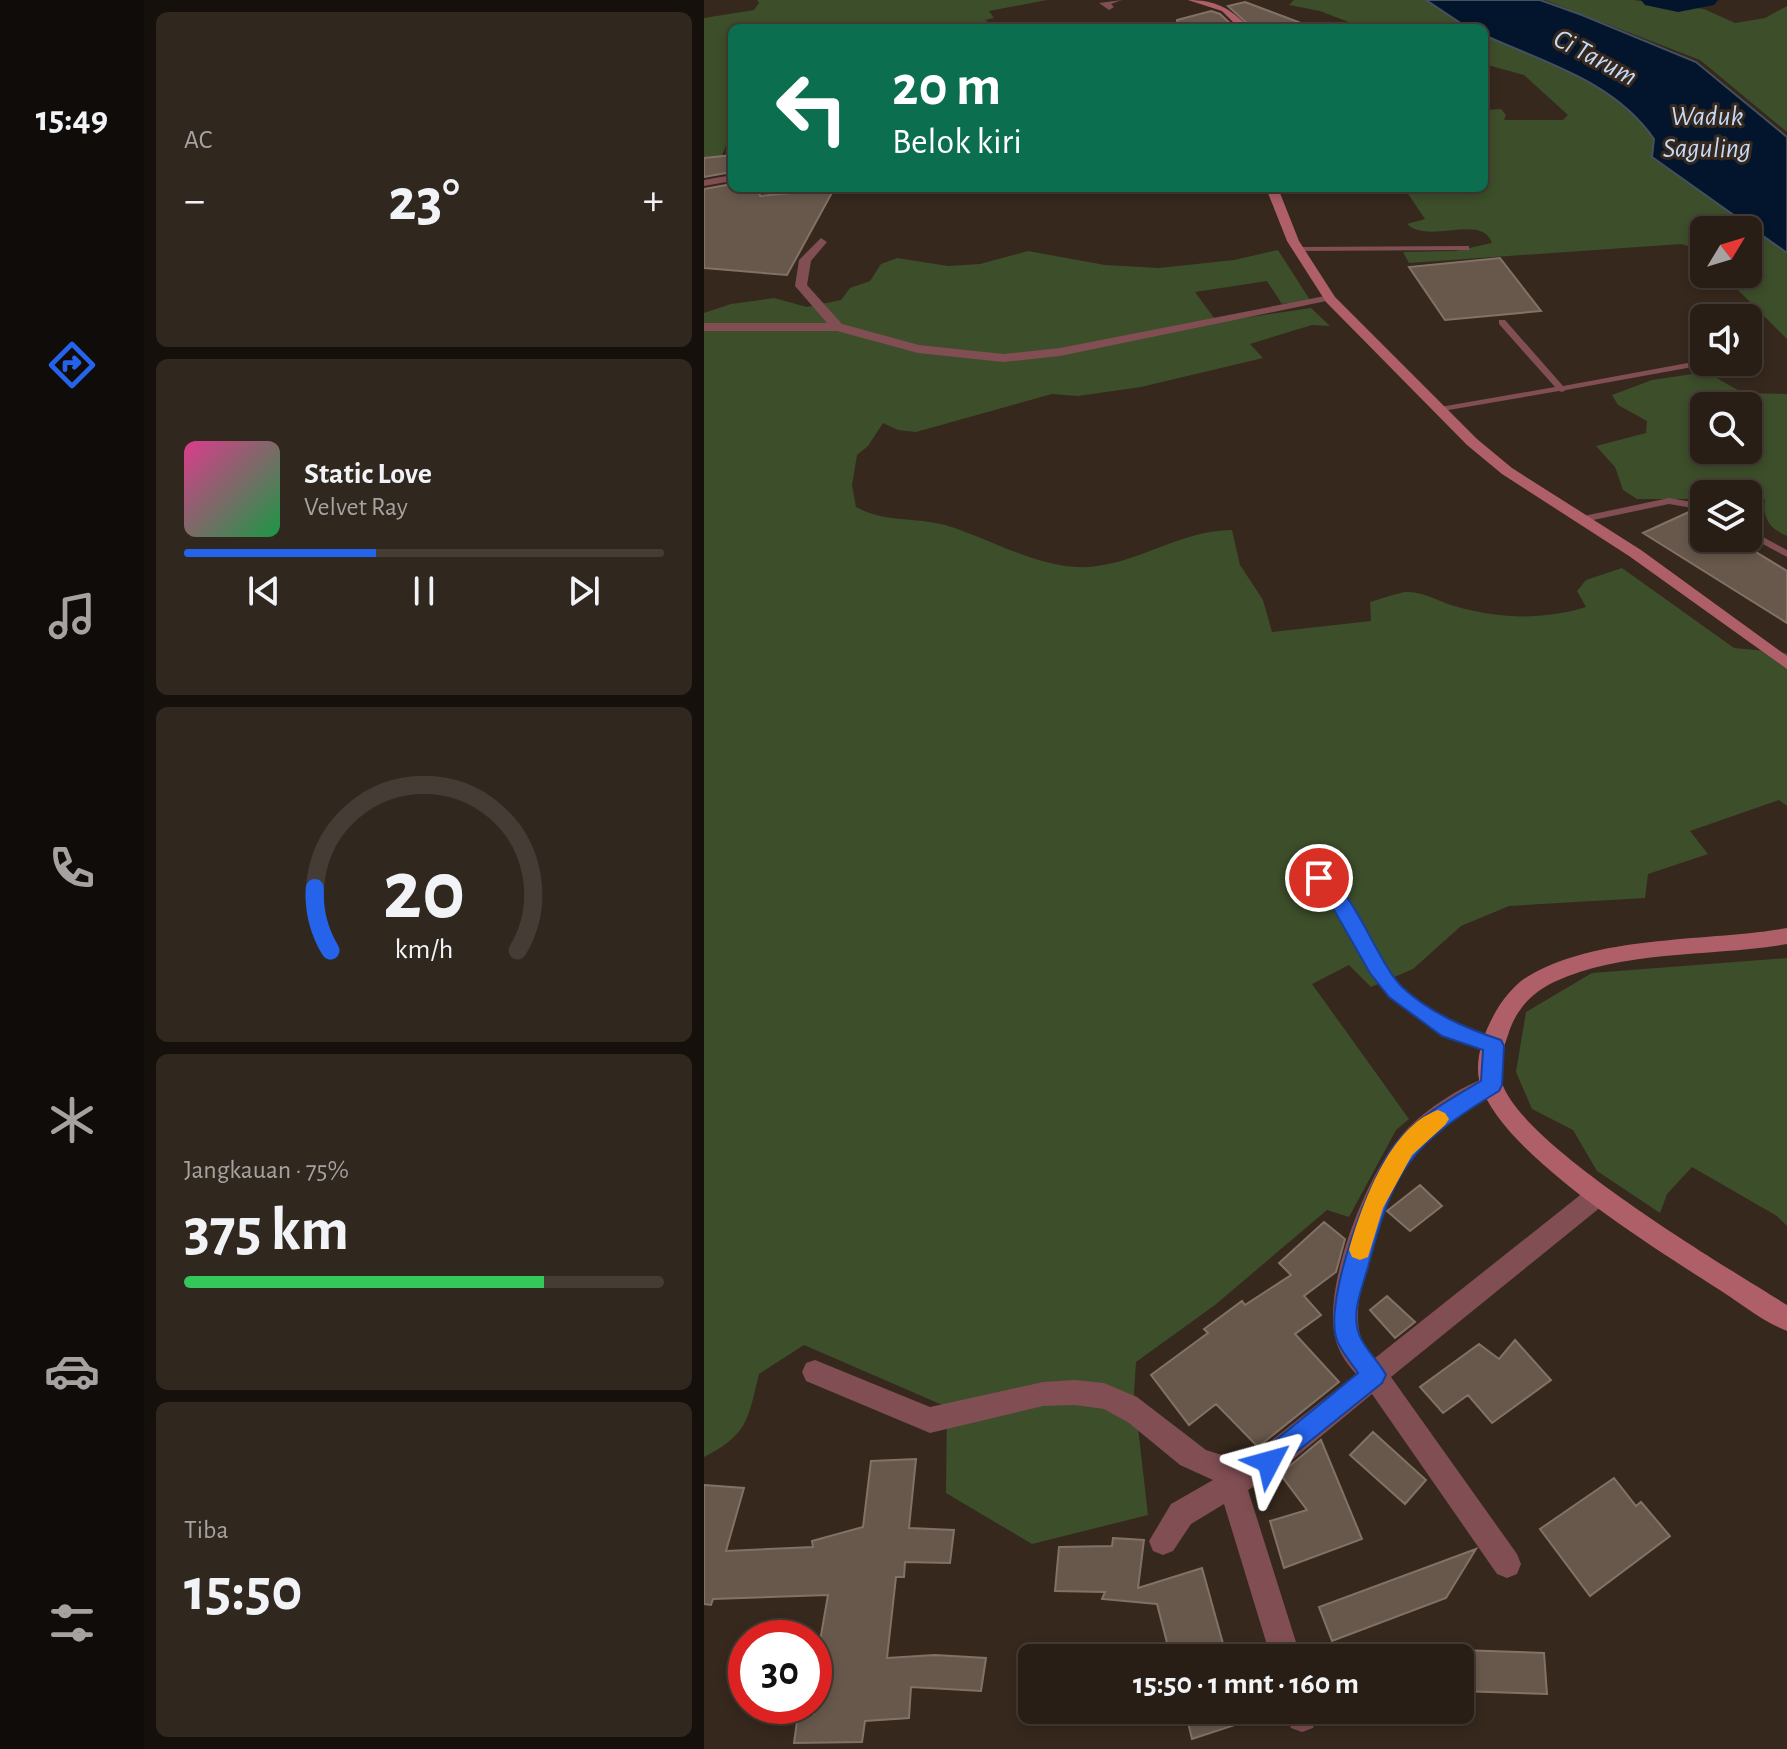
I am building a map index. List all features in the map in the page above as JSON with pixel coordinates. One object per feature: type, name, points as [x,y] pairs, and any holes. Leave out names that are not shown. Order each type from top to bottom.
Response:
[{"type":"street","points":[[1109,7],[1103,3],[1118,0]]},
{"type":"street","points":[[1192,0],[1225,9],[1240,24]]},
{"type":"street","points":[[704,183],[728,179]]},
{"type":"street","points":[[1274,192],[1299,249],[1330,299],[1440,410],[1507,471],[1657,569],[1787,664]]},
{"type":"street","points":[[821,242],[805,260],[801,286],[837,327]]},
{"type":"street","points":[[704,327],[837,327],[918,349],[1003,358],[1060,352],[1330,299]]},
{"type":"street","points":[[1787,936],[1588,961],[1525,987],[1505,1011],[1494,1046],[1491,1085],[1512,1117],[1598,1195],[1787,1319]]},
{"type":"street","points":[[1491,1085],[1442,1115],[1404,1149],[1373,1207],[1344,1312],[1347,1338],[1507,1564]]},
{"type":"street","points":[[1163,1541],[1181,1514],[1240,1480],[1598,1195]]},
{"type":"street","points":[[815,1372],[930,1420],[949,1420],[985,1406],[1029,1397],[1080,1393],[1106,1396],[1141,1417],[1192,1457],[1240,1480],[1282,1644]]},
{"type":"lane","points":[[1299,249],[1466,248]]},
{"type":"lane","points":[[1502,322],[1562,390]]},
{"type":"lane","points":[[1440,410],[1690,366]]},
{"type":"lane","points":[[1579,520],[1669,501],[1690,505]]},
{"type":"lane","points":[[1762,540],[1787,554]]},
{"type":"lane","points":[[1319,878],[1336,896],[1376,968],[1396,992],[1449,1030],[1494,1046]]},
{"type":"green space","points":[[757,0],[1047,0],[989,11],[994,18],[985,20],[992,24],[728,24],[728,140],[721,158],[704,162],[704,18],[754,10],[759,3]]},
{"type":"green space","points":[[1294,0],[1426,0],[1462,24],[1354,24],[1320,11],[1289,5]]},
{"type":"green space","points":[[1545,0],[1633,0],[1704,9],[1735,23],[1765,18],[1787,6],[1787,132],[1700,60]]},
{"type":"green space","points":[[1488,37],[1580,76],[1613,98],[1644,124],[1654,139],[1652,158],[1734,216],[1690,216],[1690,247],[1681,244],[1409,263],[1403,252],[1455,251],[1492,243],[1486,234],[1477,230],[1428,232],[1416,230],[1407,224],[1425,219],[1407,192],[1488,192],[1488,110],[1501,109],[1506,115],[1504,120],[1563,120],[1568,115],[1524,75],[1488,65]]},
{"type":"green space","points":[[1762,235],[1787,253],[1787,339],[1762,314],[1762,304],[1752,304],[1736,288],[1762,288]]},
{"type":"green space","points":[[1278,250],[1310,300],[1282,304],[1267,281],[1195,292],[1217,322],[1311,308],[1330,326],[1312,325],[1250,344],[1263,358],[1141,387],[1078,396],[1052,394],[916,432],[898,430],[883,423],[868,446],[857,455],[852,485],[856,507],[889,518],[945,525],[1039,560],[1078,567],[1132,558],[1196,535],[1232,530],[1240,565],[1263,600],[1272,632],[1371,621],[1370,602],[1405,592],[1419,593],[1451,605],[1491,614],[1554,614],[1586,607],[1577,591],[1586,580],[1622,568],[1734,648],[1787,653],[1787,806],[1779,800],[1690,831],[1708,854],[1648,874],[1645,898],[1509,906],[1461,926],[1413,969],[1371,987],[1349,965],[1312,984],[1409,1119],[1396,1130],[1349,1217],[1327,1210],[1215,1305],[1136,1362],[1134,1393],[1148,1515],[1032,1544],[946,1493],[947,1407],[804,1345],[759,1374],[744,1424],[730,1441],[704,1457],[704,313],[731,304],[774,298],[807,307],[841,300],[850,288],[870,281],[881,264],[897,258],[948,266],[980,264],[1028,251],[1105,265],[1159,268],[1234,260]]},
{"type":"green space","points":[[1690,374],[1713,376],[1741,392],[1690,392],[1690,464],[1762,464],[1762,393],[1787,394],[1787,536],[1768,522],[1762,497],[1762,480],[1690,480],[1690,499],[1637,499],[1623,490],[1615,467],[1596,446],[1646,433],[1647,421],[1618,405],[1612,395],[1652,380]]},
{"type":"green space","points":[[1787,958],[1787,1226],[1777,1216],[1692,1167],[1667,1194],[1660,1213],[1597,1171],[1573,1130],[1532,1109],[1516,1072],[1526,1012],[1592,973]]},
{"type":"water","name":"Waduk Saguling","points":[[1426,0],[1540,0],[1696,62],[1787,137],[1787,253],[1762,235],[1762,216],[1735,216],[1652,157],[1654,139],[1619,102],[1577,76],[1488,37],[1488,24],[1462,24]]},
{"type":"building","points":[[1245,2],[1304,24],[1248,24],[1228,6]]},
{"type":"building","points":[[1211,11],[1220,14],[1231,24],[1178,24],[1177,20]]},
{"type":"building","points":[[728,155],[728,173],[704,177],[704,158]]},
{"type":"building","points":[[728,185],[728,192],[760,192],[760,196],[832,192],[787,275],[704,268],[704,189]]},
{"type":"building","points":[[1500,258],[1541,311],[1445,320],[1409,267]]},
{"type":"building","points":[[1689,512],[1690,552],[1756,552],[1787,571],[1787,623],[1643,533]]},
{"type":"building","points":[[1420,1185],[1442,1206],[1410,1231],[1387,1211]]},
{"type":"building","points":[[1324,1222],[1345,1239],[1336,1272],[1304,1296],[1321,1315],[1295,1334],[1339,1382],[1258,1447],[1216,1404],[1189,1425],[1151,1375],[1208,1333],[1204,1329],[1242,1301],[1245,1305],[1291,1275],[1279,1263]]},
{"type":"building","points":[[1387,1296],[1415,1322],[1395,1338],[1370,1310]]},
{"type":"building","points":[[1515,1340],[1551,1380],[1492,1423],[1468,1395],[1443,1413],[1420,1387],[1479,1344],[1499,1359]]},
{"type":"building","points":[[1373,1432],[1426,1480],[1405,1504],[1350,1455]]},
{"type":"building","points":[[1321,1440],[1362,1539],[1284,1568],[1270,1521],[1307,1510],[1280,1474]]},
{"type":"building","points":[[916,1459],[909,1528],[954,1530],[950,1563],[905,1562],[904,1577],[896,1577],[887,1658],[935,1655],[986,1658],[981,1691],[911,1687],[909,1718],[865,1721],[862,1742],[794,1743],[797,1724],[832,1724],[832,1620],[824,1620],[828,1595],[713,1599],[711,1605],[704,1604],[704,1485],[744,1488],[726,1551],[813,1547],[812,1541],[863,1527],[871,1461]]},
{"type":"building","points":[[1614,1478],[1636,1506],[1641,1502],[1670,1536],[1590,1596],[1540,1529]]},
{"type":"building","points":[[1113,1538],[1144,1540],[1138,1588],[1202,1568],[1223,1644],[1167,1644],[1157,1604],[1102,1599],[1105,1592],[1055,1591],[1059,1547],[1112,1546]]},
{"type":"building","points":[[1476,1549],[1446,1598],[1332,1641],[1319,1607]]},
{"type":"building","points":[[1474,1650],[1544,1653],[1547,1694],[1474,1691]]},
{"type":"building","points":[[1188,1724],[1238,1724],[1192,1739]]},
{"type":"waterway","points":[[1654,0],[1678,4],[1705,0]]},
{"type":"slow traffic","points":[[1360,1250],[1373,1207],[1404,1149],[1438,1119]]},
{"type":"route","points":[[1269,1462],[1374,1375],[1347,1338],[1344,1312],[1373,1207],[1404,1149],[1442,1115],[1491,1085],[1494,1046],[1449,1030],[1396,992],[1376,968],[1336,896],[1319,878]]},
{"type":"water label","name":"Ci Tarum","points":[[1595,58]]}]
